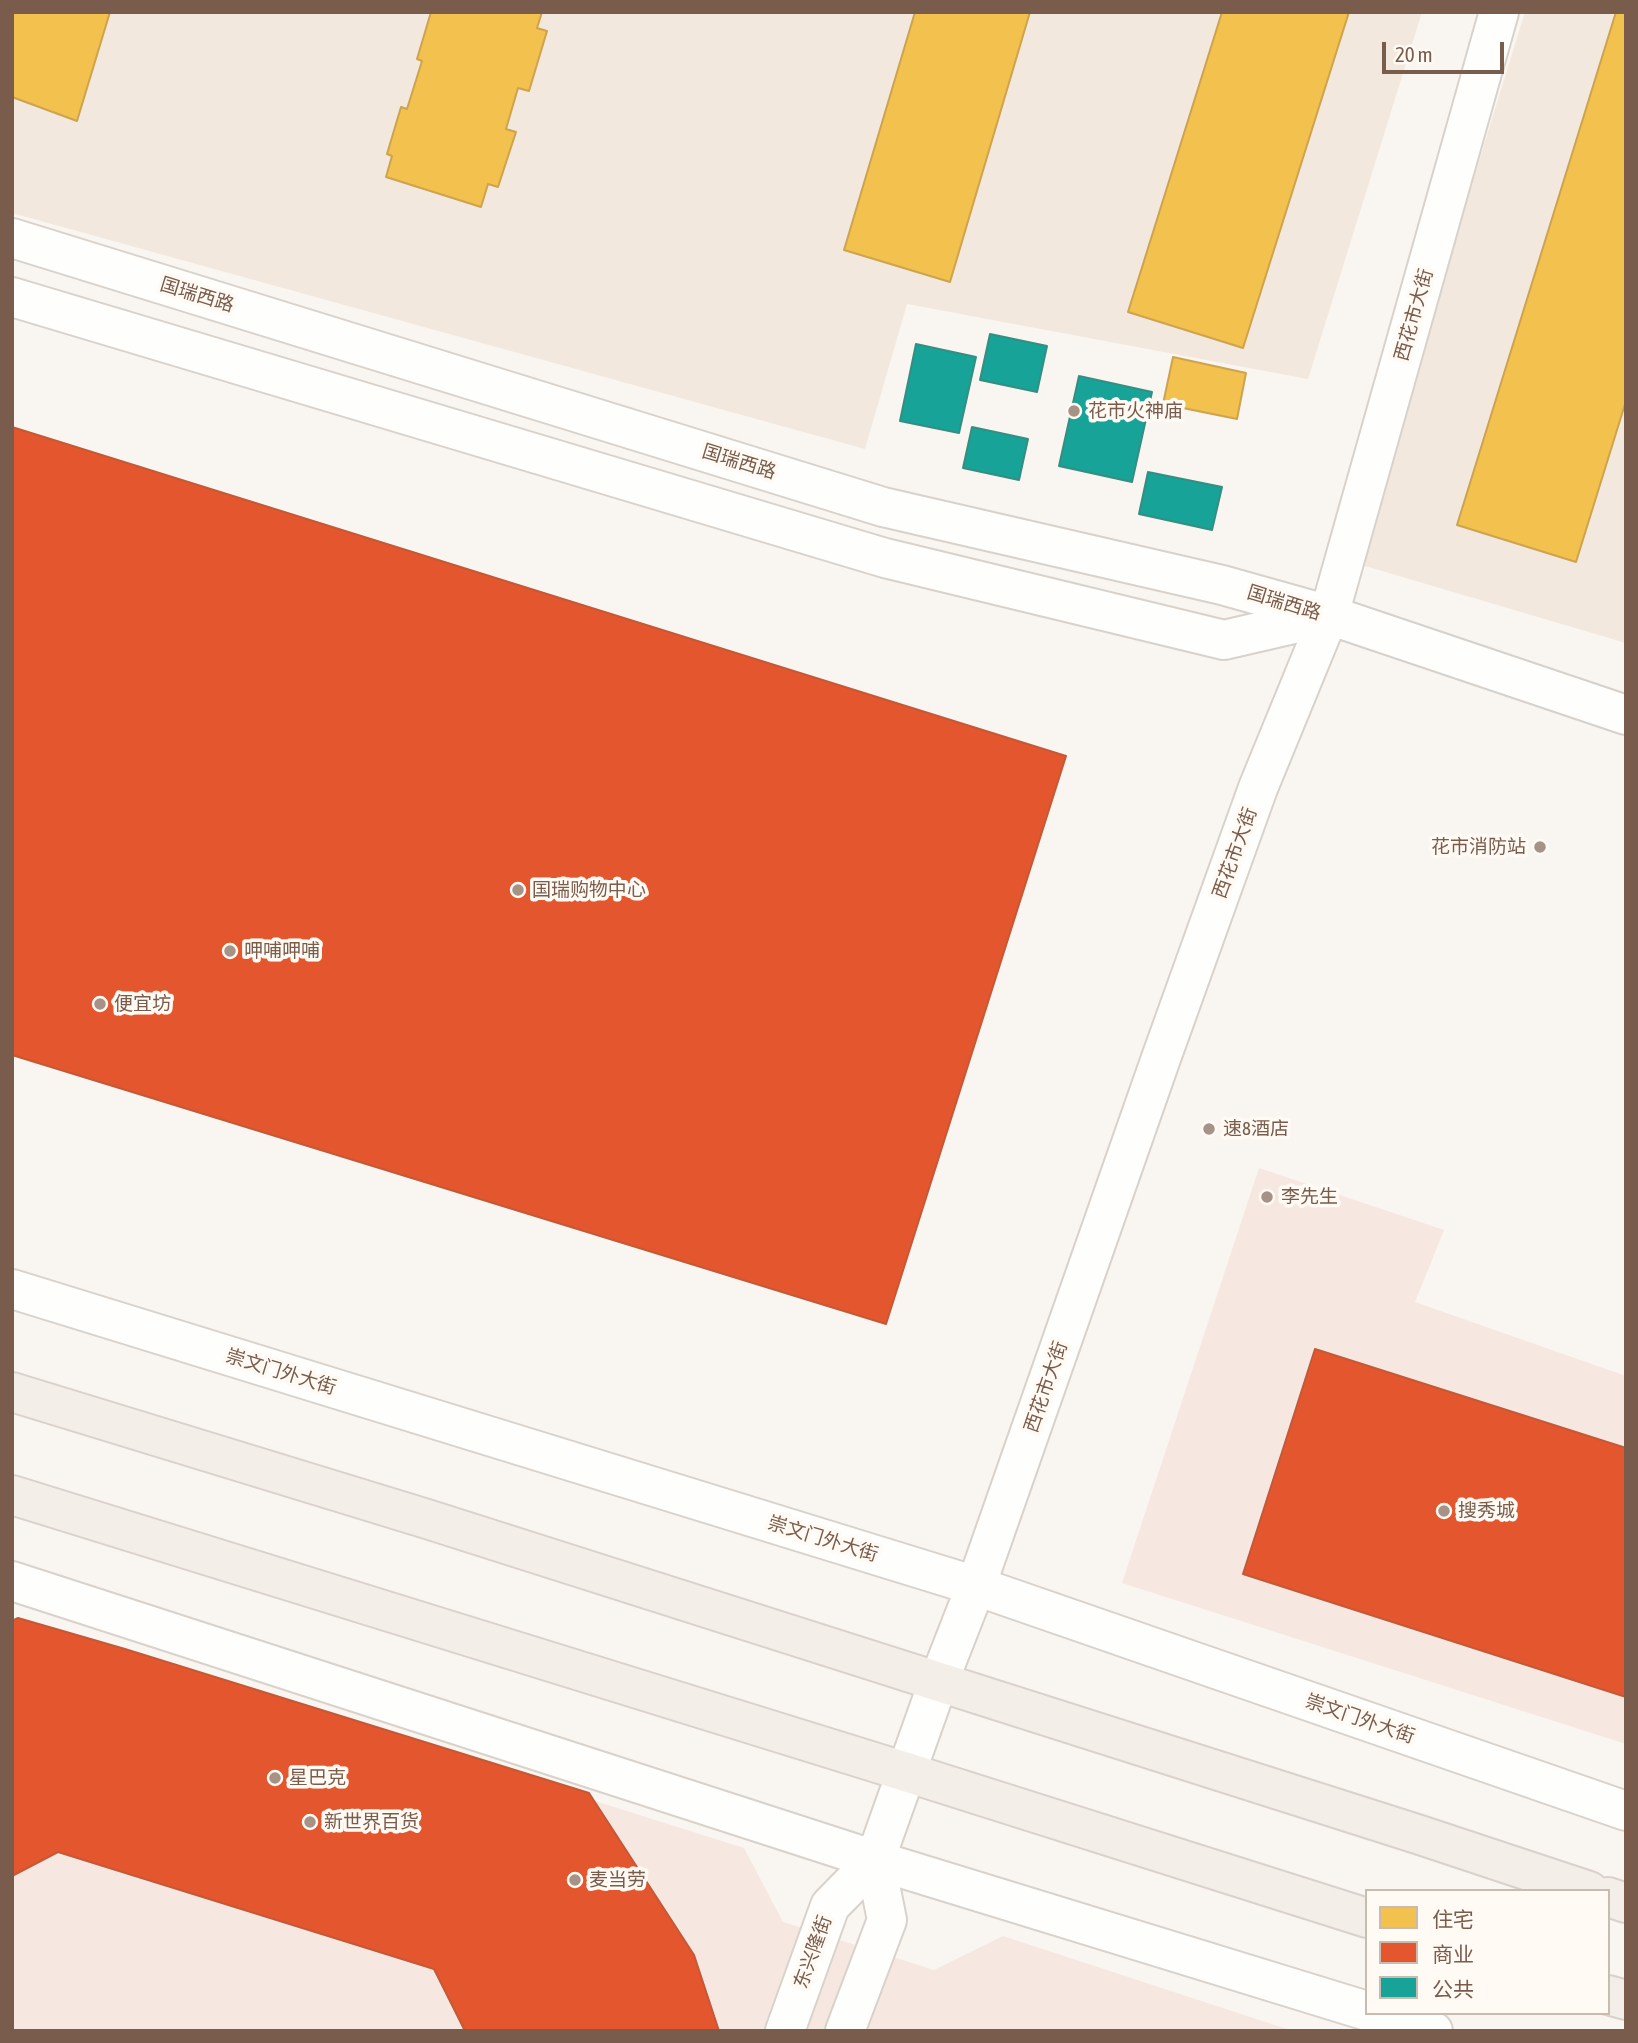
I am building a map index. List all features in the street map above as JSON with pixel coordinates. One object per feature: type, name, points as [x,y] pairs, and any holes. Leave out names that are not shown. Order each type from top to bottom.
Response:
[{"type":"main road","points":[[12,1392],[427,1519],[1583,1889]]},
{"type":"main road","points":[[12,1495],[1365,1917]]},
{"type":"street","name":"西花市大街","points":[[875,1860],[938,1683],[976,1586],[1258,788],[1329,615],[1499,12]]},
{"type":"street","name":"国瑞西路","points":[[12,238],[883,507],[1223,585],[1329,615]]},
{"type":"street","name":"国瑞西路","points":[[12,297],[872,554],[966,578],[1224,640],[1329,615]]},
{"type":"street","points":[[1329,615],[1626,715]]},
{"type":"street","name":"崇文门外大街","points":[[12,1289],[976,1586],[1626,1811]]},
{"type":"street","points":[[12,1581],[875,1860],[1365,2010]]},
{"type":"street","points":[[845,2031],[887,1920],[875,1860]]},
{"type":"street","name":"东兴隆街","points":[[785,2031],[830,1906],[875,1860]]},
{"type":"street","points":[[1382,2015],[1433,2031]]},
{"type":"shaded area","points":[[12,12],[1422,12],[1308,379],[907,304],[865,449],[12,213]]},
{"type":"shaded area","points":[[1525,12],[1626,12],[1626,643],[1355,563]]},
{"type":"shaded area","name":"搜秀城","points":[[1259,1168],[1444,1230],[1415,1302],[1626,1376],[1626,1744],[1122,1583]]},
{"type":"shaded area","name":"新世界百货","points":[[12,1617],[744,1848],[783,1922],[934,1970],[1003,1936],[1293,2031],[12,2031]]},
{"type":"building: 住宅","points":[[12,12],[110,12],[77,121],[12,97]]},
{"type":"building: 住宅","points":[[431,12],[542,12],[537,28],[547,31],[529,91],[518,88],[506,129],[516,132],[498,187],[488,184],[481,207],[386,177],[392,156],[387,154],[401,107],[407,109],[422,61],[417,59]]},
{"type":"building: 住宅","points":[[915,12],[1030,12],[950,282],[844,250]]},
{"type":"building: 住宅","points":[[1222,12],[1349,12],[1243,348],[1128,312]]},
{"type":"building: 住宅","points":[[1616,12],[1626,12],[1626,401],[1576,562],[1457,525]]},
{"type":"building: 住宅","points":[[1173,357],[1246,373],[1237,419],[1163,404]]},
{"type":"building: 商业","name":"国瑞购物中心","points":[[12,427],[1066,756],[886,1324],[12,1055]]},
{"type":"building: 商业","name":"搜秀城","points":[[1315,1349],[1626,1448],[1626,1697],[1243,1574]]},
{"type":"building: 商业","name":"新世界百货","points":[[18,1618],[589,1793],[694,1955],[719,2031],[465,2031],[434,1969],[58,1852],[12,1876],[12,1621]]},
{"type":"building: 公共","points":[[990,334],[1047,346],[1037,392],[980,380]]},
{"type":"building: 公共","points":[[916,344],[976,357],[959,433],[900,421]]},
{"type":"building: 公共","points":[[1079,376],[1152,392],[1132,482],[1059,466]]},
{"type":"building: 公共","points":[[972,427],[1028,439],[1019,480],[963,468]]},
{"type":"building: 公共","points":[[1148,472],[1222,487],[1212,530],[1139,514]]},
{"type":"place","name":"花市火神庙","points":[[1074,411]]},
{"type":"place","name":"花市消防站","points":[[1540,847]]},
{"type":"place","name":"国瑞购物中心","points":[[518,890]]},
{"type":"place","name":"呷哺呷哺","points":[[230,951]]},
{"type":"place","name":"便宜坊","points":[[100,1004]]},
{"type":"place","name":"速8酒店","points":[[1209,1129]]},
{"type":"place","name":"李先生","points":[[1267,1197]]},
{"type":"place","name":"搜秀城","points":[[1444,1511]]},
{"type":"place","name":"星巴克","points":[[275,1778]]},
{"type":"place","name":"新世界百货","points":[[310,1822]]},
{"type":"place","name":"麦当劳","points":[[575,1880]]}]
